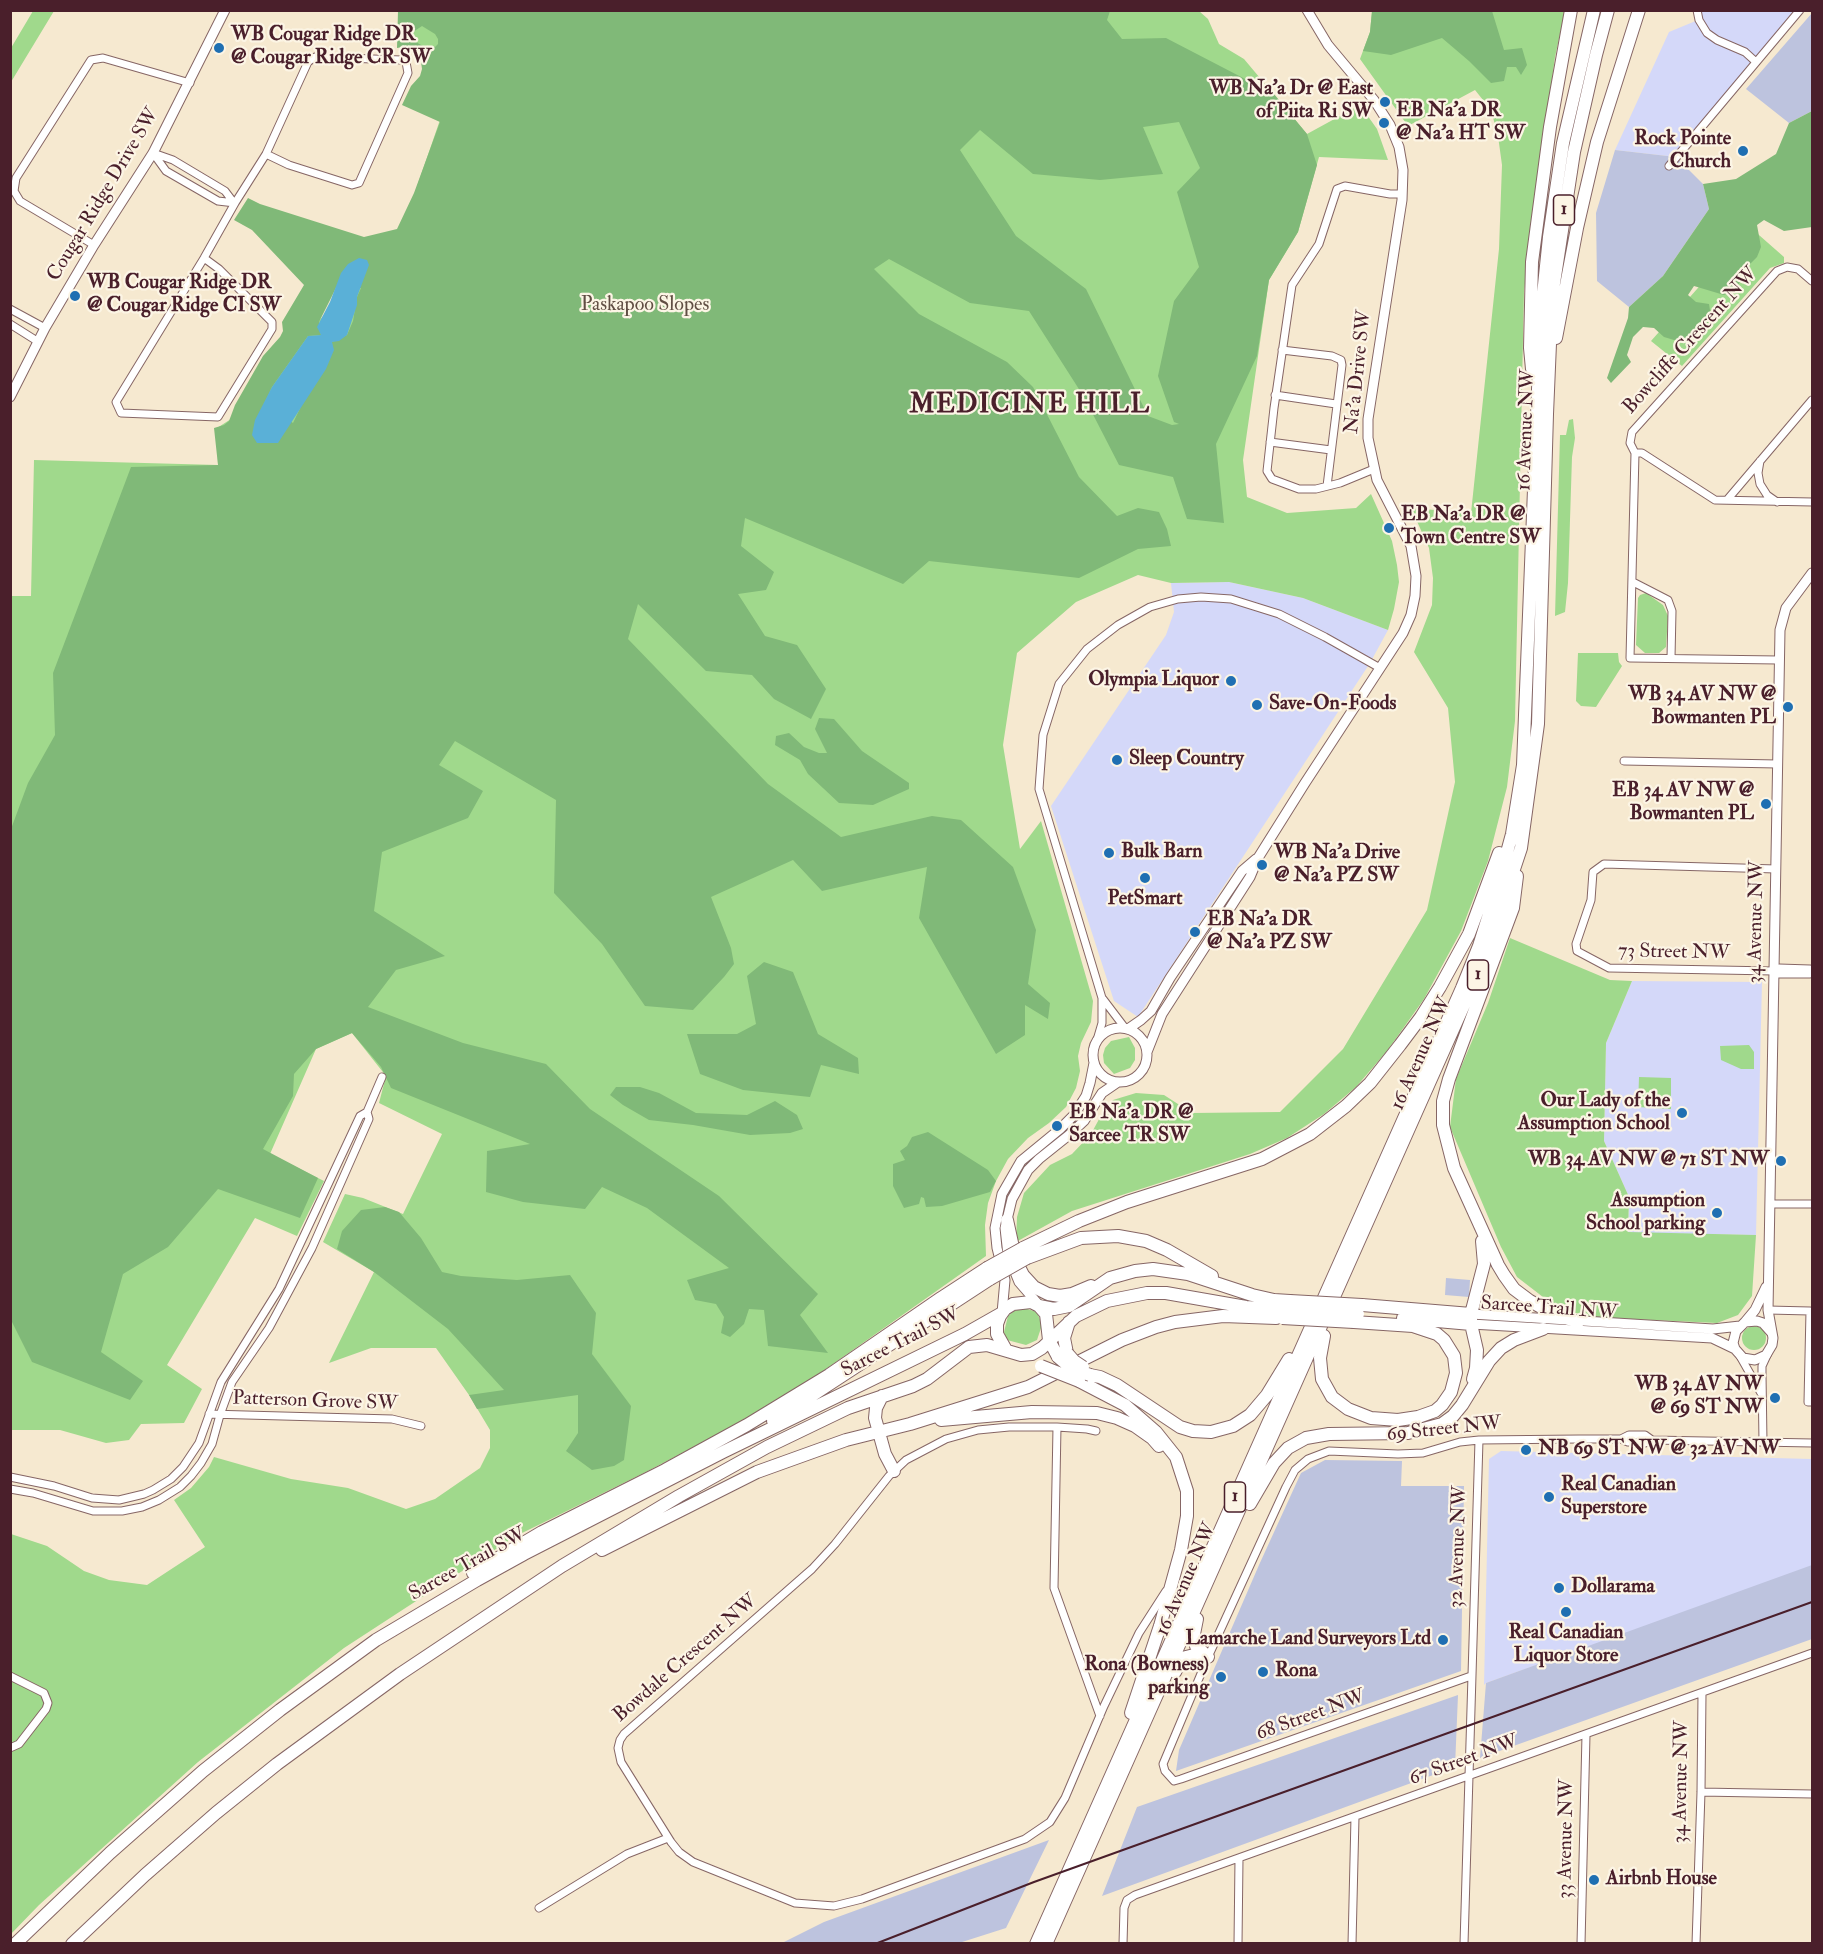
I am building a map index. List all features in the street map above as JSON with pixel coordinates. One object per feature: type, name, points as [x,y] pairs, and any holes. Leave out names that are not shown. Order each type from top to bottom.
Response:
[{"type":"highway","points":[[1542,413],[1530,348],[1532,261],[1550,127],[1571,10]]},
{"type":"highway","name":"16 Avenue NW","points":[[1036,1944],[1483,962],[1521,848],[1538,724],[1541,314],[1550,226],[1563,143],[1594,10]]},
{"type":"highway","name":"16 Avenue NW","points":[[1046,1944],[1203,1594],[1462,988],[1491,911],[1509,845],[1523,765],[1542,413],[1566,192],[1585,100],[1608,10]]},
{"type":"highway","points":[[1542,413],[1577,228],[1597,142],[1639,10]]},
{"type":"highway","points":[[376,1640],[408,1615],[506,1552],[747,1425],[830,1375],[941,1298],[989,1274],[1069,1225],[1117,1206],[1240,1167],[1280,1151],[1310,1134],[1346,1106],[1370,1083],[1421,1017],[1469,934],[1498,855],[1511,807],[1519,765],[1527,689]]},
{"type":"highway","points":[[1462,1405],[1476,1368],[1476,1341],[1471,1319],[1482,1274],[1484,1253],[1480,1231],[1447,1148],[1443,1125],[1443,1101],[1449,1079],[1514,908],[1521,848]]},
{"type":"highway","points":[[1467,1197],[1498,1265],[1515,1289],[1541,1308],[1578,1322]]},
{"type":"highway","points":[[1008,1221],[1012,1251],[1025,1278],[1039,1290],[1054,1295],[1066,1295],[1135,1271],[1163,1269],[1188,1274],[1263,1298],[1286,1310]]},
{"type":"highway","points":[[1025,1253],[1081,1238],[1096,1236],[1134,1238],[1167,1250],[1240,1291]]},
{"type":"highway","points":[[723,1452],[819,1393],[989,1274]]},
{"type":"highway","points":[[1094,1814],[1141,1683],[1173,1581],[1184,1537],[1188,1509],[1187,1491],[1180,1467],[1161,1437],[1130,1408],[1091,1376],[1041,1366],[1008,1351],[997,1333],[1002,1313],[1017,1302],[1031,1302],[1056,1309],[1071,1306],[1106,1280]]},
{"type":"highway","points":[[1008,1351],[1029,1355],[1040,1350],[1069,1322],[1085,1311],[1107,1300],[1147,1293],[1183,1294],[1245,1307],[1286,1310],[1358,1313],[1413,1326],[1437,1334],[1444,1340],[1454,1356],[1456,1373],[1451,1392],[1436,1411],[1418,1418],[1388,1420],[1355,1413],[1336,1401],[1322,1379],[1320,1358],[1322,1344],[1332,1292]]},
{"type":"highway","points":[[1040,1306],[1047,1319],[1049,1340],[1071,1368],[1125,1390],[1165,1418],[1184,1428],[1206,1432],[1230,1428],[1250,1415],[1264,1400],[1332,1292]]},
{"type":"highway","points":[[562,1566],[609,1547],[757,1472],[837,1443],[910,1424],[1028,1387],[1122,1340],[1156,1327],[1175,1322],[1286,1310],[1358,1313]]},
{"type":"highway","name":"Sarcee Trail SW","points":[[15,1944],[110,1853],[203,1772],[280,1710],[376,1640],[524,1554],[723,1452],[965,1334],[1002,1313]]},
{"type":"highway","name":"Sarcee Trail NW","points":[[1358,1313],[1471,1319]]},
{"type":"highway","points":[[1063,1355],[1064,1338],[1069,1322]]},
{"type":"highway","points":[[1208,1581],[1266,1476],[1288,1448],[1317,1435],[1399,1434],[1419,1432],[1442,1424],[1462,1405],[1489,1360],[1501,1348],[1514,1340],[1543,1329]]},
{"type":"highway","name":"Sarcee Trail SW","points":[[72,1944],[145,1875],[277,1764],[400,1674],[562,1566],[679,1496],[767,1447],[842,1411],[907,1389],[927,1379],[967,1347],[984,1344],[1008,1351]]},
{"type":"highway","points":[[882,1396],[875,1413],[878,1431],[894,1471]]},
{"type":"highway","points":[[910,1424],[994,1414],[1044,1412],[1096,1413],[1117,1418],[1135,1426],[1152,1438],[1169,1458],[1180,1480],[1188,1509]]},
{"type":"highway","points":[[1203,1594],[1194,1637],[1196,1646],[1208,1657]]},
{"type":"highway","points":[[1121,1776],[1141,1747],[1179,1662],[1182,1658],[1194,1655],[1208,1657]]},
{"type":"street","name":"Cougar Ridge Drive SW","points":[[10,397],[45,328],[94,245],[153,153],[225,10]]},
{"type":"street","name":"Na'a Drive SW","points":[[1147,1052],[1162,1014],[1407,624],[1415,596],[1416,576],[1413,556],[1407,537],[1382,490],[1374,469],[1368,419],[1402,194],[1403,170],[1399,147],[1390,125],[1374,100],[1328,45],[1307,10]]},
{"type":"street","points":[[1697,10],[1699,20],[1707,33],[1745,52],[1756,62]]},
{"type":"street","points":[[1669,166],[1800,10]]},
{"type":"street","points":[[204,258],[219,269],[272,322],[272,329],[218,417],[121,413],[116,402],[266,154],[308,62],[315,57],[406,62],[408,73],[358,183],[352,185],[289,165],[266,154]]},
{"type":"street","points":[[94,245],[20,201],[14,191],[16,178],[91,60],[103,58],[190,83]]},
{"type":"street","points":[[153,153],[166,171],[218,201],[235,203]]},
{"type":"street","points":[[153,153],[173,160],[225,191],[235,203]]},
{"type":"street","points":[[1374,469],[1316,489],[1299,489],[1272,479],[1267,471],[1275,395],[1292,285],[1319,244],[1337,189],[1344,186],[1402,194]]},
{"type":"street","name":"Bowcliffe Crescent NW","points":[[1778,660],[1630,658],[1635,453],[1630,443],[1632,432],[1777,271],[1787,267],[1798,269],[1812,281]]},
{"type":"street","points":[[10,309],[45,328]]},
{"type":"street","points":[[10,324],[38,341]]},
{"type":"street","points":[[1282,350],[1332,356],[1341,360],[1327,486]]},
{"type":"street","points":[[1275,395],[1336,404]]},
{"type":"street","points":[[1726,500],[1812,400]]},
{"type":"street","points":[[1270,442],[1331,450]]},
{"type":"street","points":[[1635,453],[1642,453],[1715,500],[1812,502]]},
{"type":"street","points":[[1763,456],[1759,467],[1760,484],[1767,495],[1777,502]]},
{"type":"street","name":"34 Avenue NW","points":[[1771,1332],[1768,1282],[1778,660],[1780,630],[1786,608],[1812,573]]},
{"type":"street","points":[[1633,582],[1668,600],[1672,611],[1671,658]]},
{"type":"street","points":[[1102,998],[1126,1028],[1140,1036],[1147,1052],[1146,1063],[1141,1072],[1128,1081],[1118,1082],[1104,1077],[1094,1063],[1092,1054],[1102,1023],[1102,998],[1039,789],[1043,735],[1059,684],[1087,649],[1118,625],[1150,607],[1178,598],[1231,599],[1279,614],[1325,636],[1380,668]]},
{"type":"street","points":[[1624,761],[1777,764]]},
{"type":"street","name":"Na'a Drive SW","points":[[1126,1028],[1142,1020],[1151,1011],[1170,978],[1242,871],[1258,858]]},
{"type":"street","name":"73 Street NW","points":[[1776,869],[1604,864],[1593,872],[1591,900],[1576,944],[1577,951],[1609,968],[1774,971],[1788,974],[1810,974],[1812,972]]},
{"type":"street","points":[[1097,1040],[1110,1029],[1126,1028]]},
{"type":"street","points":[[1002,1313],[1005,1280],[995,1228],[1002,1194],[1020,1161],[1060,1130],[1074,1115],[1086,1096],[1094,1063]]},
{"type":"street","points":[[10,1490],[23,1491],[93,1511],[122,1511],[134,1509],[165,1497],[191,1476],[209,1450],[232,1382],[269,1328],[312,1248],[369,1119],[368,1112],[381,1077]]},
{"type":"street","points":[[1040,1306],[1023,1288],[1011,1266],[1005,1228],[1015,1192],[1028,1170],[1084,1121],[1102,1093],[1118,1082]]},
{"type":"street","points":[[10,1478],[25,1479],[92,1498],[112,1500],[144,1494],[162,1485],[183,1467],[199,1443],[225,1374],[270,1305],[302,1244],[360,1116],[368,1112]]},
{"type":"street","points":[[1770,1204],[1812,1204]]},
{"type":"street","points":[[302,1244],[312,1248]]},
{"type":"street","name":"34 Avenue NW","points":[[1742,1324],[1755,1310],[1768,1282]]},
{"type":"street","points":[[1768,1310],[1810,1311],[1808,1402],[1812,1402]]},
{"type":"street","name":"Sarcee Trail NW","points":[[1471,1319],[1713,1329],[1742,1324]]},
{"type":"street","name":"Sarcee Trail NW","points":[[1471,1319],[1543,1329],[1712,1338],[1737,1351]]},
{"type":"street","points":[[1762,1393],[1737,1351],[1734,1336],[1742,1324],[1757,1321],[1763,1323],[1771,1332],[1772,1344],[1762,1366],[1763,1442]]},
{"type":"street","points":[[1737,1351],[1743,1358],[1755,1360],[1761,1359],[1770,1350]]},
{"type":"street","name":"Patterson Grove SW","points":[[209,1414],[392,1419],[421,1426]]},
{"type":"street","points":[[894,1471],[906,1460],[932,1445],[967,1432],[1004,1427],[1057,1427],[1096,1431]]},
{"type":"street","points":[[1057,1427],[1054,1588],[1100,1716]]},
{"type":"street","name":"69 Street NW","points":[[1208,1657],[1295,1470],[1308,1459],[1329,1451],[1423,1453],[1460,1442],[1479,1440],[1621,1439],[1628,1442],[1645,1443],[1652,1440],[1812,1443]]},
{"type":"street","name":"32 Avenue NW","points":[[1464,1944],[1467,1777],[1479,1440]]},
{"type":"street","name":"Bowdale Crescent NW","points":[[894,1471],[812,1569],[652,1708],[620,1740],[618,1750],[621,1762],[668,1838],[679,1852],[693,1862],[795,1903],[834,1905],[862,1899],[1025,1839],[1041,1830],[1052,1820],[1063,1802],[1142,1627],[1173,1581]]},
{"type":"street","points":[[23,1491],[25,1479]]},
{"type":"street","points":[[132,1497],[134,1509]]},
{"type":"street","name":"67 Street NW","points":[[1123,1944],[1124,1908],[1127,1900],[1135,1895],[1812,1653]]},
{"type":"street","name":"68 Street NW","points":[[1208,1657],[1164,1758],[1165,1771],[1174,1781],[1471,1676]]},
{"type":"street","points":[[10,1676],[44,1693],[48,1703],[46,1709],[19,1744],[10,1748]]},
{"type":"street","name":"34 Avenue NW","points":[[1696,1944],[1702,1694]]},
{"type":"street","name":"33 Avenue NW","points":[[1581,1944],[1586,1734]]},
{"type":"street","points":[[1701,1792],[1812,1794]]},
{"type":"street","points":[[1352,1944],[1355,1817]]},
{"type":"street","points":[[539,1908],[627,1854],[668,1838]]},
{"type":"street","points":[[1238,1944],[1239,1859]]},
{"type":"shaded area","points":[[1697,11],[1800,11],[1676,157],[1615,150],[1669,32],[1698,20]]},
{"type":"shaded area","points":[[1812,13],[1812,111],[1789,123],[1746,89]]},
{"type":"shaded area","points":[[1615,150],[1676,157],[1703,184],[1709,209],[1663,276],[1629,307],[1597,281],[1596,213]]},
{"type":"shaded area","points":[[1229,582],[1303,598],[1388,630],[1370,663],[1138,1017],[1114,1001],[1051,806],[1166,635],[1174,612],[1171,583]]},
{"type":"shaded area","name":"Our Lady of the Assumption School","points":[[1632,981],[1762,982],[1756,1235],[1628,1233],[1629,1197],[1604,1141],[1606,1043]]},
{"type":"shaded area","points":[[1446,1278],[1470,1280],[1469,1297],[1445,1295]]},
{"type":"shaded area","points":[[1501,1451],[1812,1459],[1812,1567],[1484,1685],[1489,1459]]},
{"type":"shaded area","points":[[1325,1460],[1402,1461],[1401,1486],[1464,1486],[1461,1671],[1176,1771],[1179,1750],[1301,1473]]},
{"type":"shaded area","points":[[1812,1565],[1812,1639],[1480,1758],[1486,1683]]},
{"type":"shaded area","points":[[1458,1695],[1455,1767],[1102,1896],[1137,1807]]},
{"type":"shaded area","points":[[1049,1840],[1006,1928],[959,1943],[782,1943],[824,1922]]},
{"type":"green space","name":"Paskapoo Slopes","points":[[476,10],[1110,11],[1107,20],[1122,39],[1166,38],[1274,94],[1307,134],[1317,165],[1298,232],[1269,280],[1257,356],[1216,444],[1224,523],[1187,519],[1173,477],[1119,465],[1084,397],[1029,311],[970,303],[889,259],[874,269],[919,314],[1007,362],[1033,387],[1079,477],[1117,516],[1138,508],[1159,512],[1167,529],[1171,546],[1138,549],[1079,578],[929,561],[903,584],[745,518],[741,546],[774,572],[766,590],[738,594],[765,636],[797,645],[826,689],[811,719],[774,699],[752,675],[706,671],[638,604],[628,639],[768,784],[841,837],[932,816],[961,820],[1013,867],[1036,930],[1028,984],[1050,1003],[1048,1019],[1025,1005],[1025,1035],[996,1054],[919,918],[927,867],[822,891],[793,860],[711,897],[731,948],[734,964],[693,1010],[645,1006],[602,944],[554,893],[556,800],[455,741],[439,765],[483,791],[468,818],[382,852],[374,911],[445,956],[396,970],[368,1007],[463,1043],[546,1064],[590,1109],[719,1196],[818,1294],[800,1315],[828,1353],[768,1346],[764,1310],[749,1309],[744,1324],[730,1337],[721,1333],[724,1317],[716,1304],[695,1300],[687,1280],[729,1268],[647,1208],[602,1187],[585,1209],[523,1202],[486,1192],[487,1151],[530,1144],[391,1088],[381,1067],[352,1033],[316,1049],[294,1074],[293,1096],[263,1149],[318,1178],[300,1218],[218,1189],[168,1247],[123,1274],[101,1352],[143,1381],[130,1400],[32,1362],[11,1320],[11,829],[28,783],[55,735],[53,673],[131,467],[218,465],[214,428],[229,421],[235,405],[263,356],[280,337],[283,331],[282,322],[304,285],[252,230],[234,220],[248,198],[260,204],[364,237],[397,229],[414,193],[440,122],[402,105],[422,69],[421,62],[412,51],[403,47],[397,48],[398,11],[474,12]],"holes":[[[422,26],[435,34],[438,39],[435,47],[428,49],[416,42],[412,36],[413,32]],[[1179,122],[1200,168],[1177,192],[1199,267],[1174,301],[1158,376],[1174,422],[1179,424],[1172,425],[1148,416],[1086,289],[1016,236],[960,150],[980,130],[1033,174],[1100,180],[1163,174],[1143,127]],[[336,288],[361,288],[347,335],[332,342],[293,423],[265,402],[272,387],[308,336],[321,335],[319,322]]]},
{"type":"green space","points":[[33,11],[54,11],[11,82],[11,48]]},
{"type":"green space","points":[[399,11],[1199,11],[1208,19],[1219,44],[1244,59],[1307,134],[1360,105],[1377,129],[1388,160],[1319,157],[1298,232],[1269,280],[1243,460],[1247,497],[1287,513],[1356,508],[1371,494],[1392,541],[1397,565],[1399,582],[1394,609],[1388,630],[1303,598],[1229,582],[1171,583],[1138,575],[1076,602],[1017,653],[1003,745],[1020,849],[1041,821],[1093,1001],[1091,1022],[1081,1043],[1078,1056],[1080,1071],[1076,1088],[1066,1107],[1028,1138],[1008,1159],[996,1181],[988,1203],[985,1225],[986,1256],[809,1381],[739,1423],[516,1536],[344,1648],[198,1762],[39,1905],[11,1934],[11,1534],[47,1546],[84,1571],[109,1580],[147,1585],[205,1547],[174,1500],[191,1488],[209,1467],[214,1457],[291,1479],[348,1488],[406,1509],[435,1499],[480,1468],[490,1448],[490,1430],[436,1348],[371,1348],[329,1363],[374,1272],[323,1242],[345,1194],[363,1198],[403,1214],[442,1134],[379,1103],[386,1076],[352,1033],[316,1049],[270,1154],[324,1181],[297,1236],[255,1218],[167,1365],[202,1389],[184,1423],[141,1424],[129,1440],[106,1443],[60,1430],[11,1430],[10,596],[31,596],[34,460],[218,465],[217,428],[231,419],[403,227],[441,117],[424,73],[422,57],[409,49],[398,46]]},
{"type":"green space","points":[[1372,11],[1565,11],[1555,57],[1524,291],[1515,721],[1507,787],[1488,861],[1461,931],[1424,999],[1387,1051],[1356,1087],[1324,1114],[1287,1138],[1250,1154],[1072,1211],[1016,1242],[1017,1217],[1024,1193],[1050,1165],[1072,1154],[1091,1134],[1104,1110],[1113,1100],[1136,1093],[1164,1095],[1192,1113],[1280,1112],[1343,1049],[1427,910],[1455,782],[1448,708],[1414,652],[1432,605],[1433,578],[1429,548],[1411,508],[1471,513],[1499,249],[1502,165],[1491,110],[1475,90],[1408,126],[1360,59],[1370,32]]},
{"type":"green space","points":[[1372,11],[1492,11],[1504,50],[1522,48],[1527,65],[1521,75],[1516,67],[1507,67],[1504,81],[1491,83],[1442,38],[1391,55],[1363,51],[1370,32]]},
{"type":"green space","points":[[1812,111],[1812,227],[1784,231],[1764,220],[1757,225],[1761,247],[1757,257],[1747,267],[1744,278],[1732,291],[1724,295],[1694,286],[1688,295],[1696,302],[1709,304],[1711,317],[1705,328],[1688,338],[1674,340],[1664,337],[1654,328],[1643,327],[1633,337],[1627,355],[1631,362],[1611,383],[1607,378],[1628,318],[1629,307],[1663,276],[1709,209],[1703,184],[1736,179],[1776,154],[1789,123]]},
{"type":"green space","points":[[1751,228],[1784,257],[1784,263],[1770,268],[1682,366],[1651,341]]},
{"type":"green space","points":[[1573,419],[1575,438],[1572,457],[1568,583],[1565,612],[1555,616],[1560,435],[1566,435],[1569,420]]},
{"type":"green space","points":[[1646,593],[1663,605],[1668,616],[1666,647],[1659,653],[1645,653],[1636,645],[1638,598]]},
{"type":"green space","points":[[1578,653],[1618,653],[1622,666],[1596,707],[1581,706],[1576,701]]},
{"type":"green space","points":[[819,718],[834,719],[862,751],[909,783],[909,789],[873,805],[839,803],[808,774],[800,760],[775,745],[776,736],[789,733],[804,747],[819,753],[827,753],[815,729]]},
{"type":"green space","points":[[1510,938],[1610,980],[1632,981],[1606,1043],[1604,1141],[1629,1197],[1628,1232],[1756,1235],[1752,1296],[1738,1315],[1717,1323],[1589,1317],[1556,1307],[1517,1277],[1501,1247],[1450,1127],[1456,1079],[1488,1003]]},
{"type":"green space","points":[[764,962],[793,972],[818,1034],[858,1058],[859,1074],[821,1065],[810,1097],[743,1090],[700,1074],[687,1034],[737,1034],[756,1024],[747,976]]},
{"type":"green space","points":[[1129,1037],[1135,1048],[1135,1060],[1130,1068],[1114,1074],[1104,1063],[1105,1048],[1111,1041]]},
{"type":"green space","points":[[1749,1045],[1754,1052],[1754,1069],[1741,1069],[1721,1060],[1720,1046]]},
{"type":"green space","points":[[1639,1077],[1671,1078],[1671,1109],[1638,1107]]},
{"type":"green space","points":[[616,1087],[640,1087],[659,1093],[696,1113],[747,1115],[775,1101],[797,1115],[803,1129],[790,1133],[750,1135],[649,1120],[610,1095]]},
{"type":"green space","points":[[928,1132],[988,1170],[996,1181],[990,1192],[942,1206],[926,1207],[924,1198],[921,1197],[919,1204],[904,1208],[893,1186],[893,1164],[905,1160],[900,1151],[907,1146],[912,1137]]},
{"type":"green space","points":[[385,1207],[399,1212],[421,1238],[442,1272],[461,1276],[517,1280],[570,1275],[596,1313],[592,1354],[631,1406],[624,1460],[614,1466],[592,1470],[566,1451],[578,1433],[578,1395],[477,1409],[469,1395],[504,1390],[448,1329],[374,1272],[337,1249],[342,1231],[361,1210]]},
{"type":"green space","points":[[1024,1308],[1037,1312],[1042,1325],[1037,1340],[1026,1345],[1007,1340],[1004,1332],[1008,1316]]},
{"type":"green space","points":[[1754,1326],[1763,1329],[1766,1338],[1763,1347],[1754,1350],[1745,1347],[1742,1338],[1745,1329]]},
{"type":"water","points":[[359,258],[367,260],[369,265],[357,297],[357,305],[347,335],[339,341],[332,342],[334,350],[326,369],[278,443],[257,443],[252,435],[255,420],[272,387],[308,336],[321,335],[317,327],[341,273],[348,264]]},
{"type":"railway","points":[[875,1944],[1034,1882],[1812,1602]]},
{"type":"place","name":"WB Cougar Ridge DR @ Cougar Ridge CR SW","points":[[219,48]]},
{"type":"place","name":"WB Na'a Dr @ East of Piita Ri SW","points":[[1385,102]]},
{"type":"place","name":"EB Na'a DR @ Na'a HT SW","points":[[1384,123]]},
{"type":"place","name":"Rock Pointe Church","points":[[1743,151]]},
{"type":"place","name":"WB Cougar Ridge DR @ Cougar Ridge CI SW","points":[[75,296]]},
{"type":"place","name":"EB Na'a DR @ Town Centre SW","points":[[1389,528]]},
{"type":"place","name":"Olympia Liquor","points":[[1231,681]]},
{"type":"place","name":"Save-On-Foods","points":[[1257,705]]},
{"type":"place","name":"WB 34 AV NW @ Bowmanten PL","points":[[1788,707]]},
{"type":"place","name":"Sleep Country","points":[[1117,760]]},
{"type":"place","name":"EB 34 AV NW @ Bowmanten PL","points":[[1766,804]]},
{"type":"place","name":"Bulk Barn","points":[[1109,853]]},
{"type":"place","name":"WB Na'a Drive @ Na'a PZ SW","points":[[1262,865]]},
{"type":"place","name":"PetSmart","points":[[1145,878]]},
{"type":"place","name":"EB Na'a DR @ Na'a PZ SW","points":[[1195,932]]},
{"type":"place","name":"Our Lady of the Assumption School","points":[[1682,1113]]},
{"type":"place","name":"EB Na'a DR @ Sarcee TR SW","points":[[1057,1126]]},
{"type":"place","name":"WB 34 AV NW @ 71 ST NW","points":[[1781,1161]]},
{"type":"place","name":"Assumption School parking","points":[[1717,1213]]},
{"type":"place","name":"WB 34 AV NW @ 69 ST NW","points":[[1775,1398]]},
{"type":"place","name":"NB 69 ST NW @ 32 AV NW","points":[[1526,1450]]},
{"type":"place","name":"Real Canadian Superstore","points":[[1549,1497]]},
{"type":"place","name":"Dollarama","points":[[1559,1588]]},
{"type":"place","name":"Real Canadian Liquor Store","points":[[1566,1612]]},
{"type":"place","name":"Lamarche Land Surveyors Ltd","points":[[1443,1640]]},
{"type":"place","name":"Rona","points":[[1263,1672]]},
{"type":"place","name":"Rona (Bowness) parking","points":[[1221,1677]]},
{"type":"place","name":"Airbnb House","points":[[1594,1880]]},
{"type":"district","name":"MEDICINE HILL","points":[[1030,406]]}]
